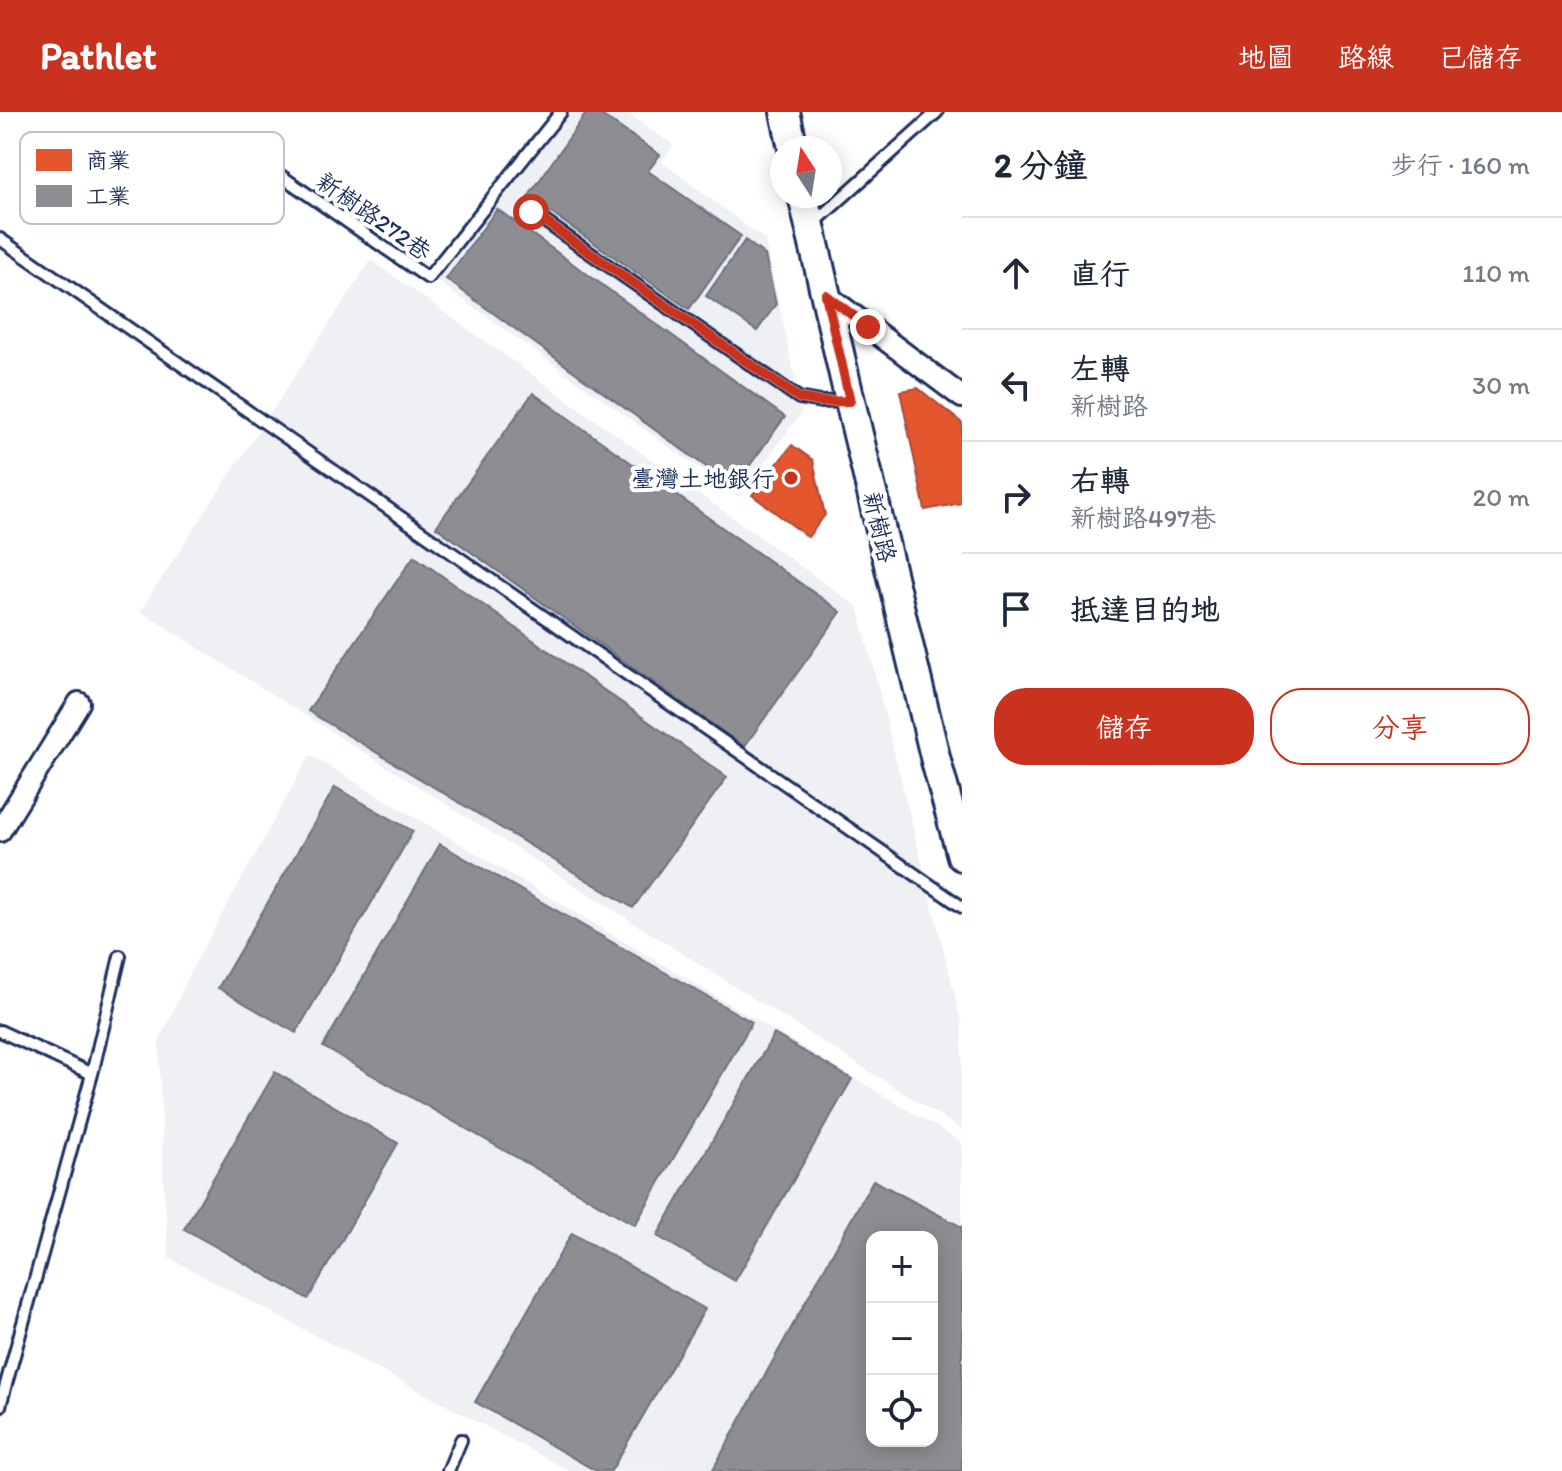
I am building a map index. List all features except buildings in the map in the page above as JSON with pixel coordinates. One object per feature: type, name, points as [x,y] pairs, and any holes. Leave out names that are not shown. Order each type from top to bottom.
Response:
[{"type":"main road","points":[[785,112],[790,136]]},
{"type":"main road","name":"新樹路","points":[[806,208],[936,761],[962,856]]},
{"type":"street","points":[[826,295],[962,397]]},
{"type":"street","points":[[0,831],[79,703]]},
{"type":"lane","name":"新樹路272巷","points":[[284,178],[428,278],[561,112]]},
{"type":"lane","points":[[810,227],[937,112]]},
{"type":"lane","points":[[531,212],[799,398],[821,402],[850,401]]},
{"type":"lane","points":[[0,239],[962,907]]},
{"type":"lane","points":[[0,1406],[92,1074],[120,956]]},
{"type":"lane","points":[[0,1031],[92,1074]]},
{"type":"lane","points":[[448,1471],[461,1440]]},
{"type":"shaded area","points":[[568,112],[626,112],[673,145],[662,162],[765,240],[802,412],[739,497],[437,281]]},
{"type":"shaded area","points":[[371,260],[858,607],[962,1024],[962,1130],[140,611]]},
{"type":"shaded area","points":[[310,755],[962,1142],[962,1471],[570,1471],[169,1258],[159,1042],[192,969]]},
{"type":"place","name":"臺灣土地銀行","points":[[791,478]]},
{"type":"route","points":[[531,212],[799,398],[821,402],[850,401],[826,295],[868,327]]}]
